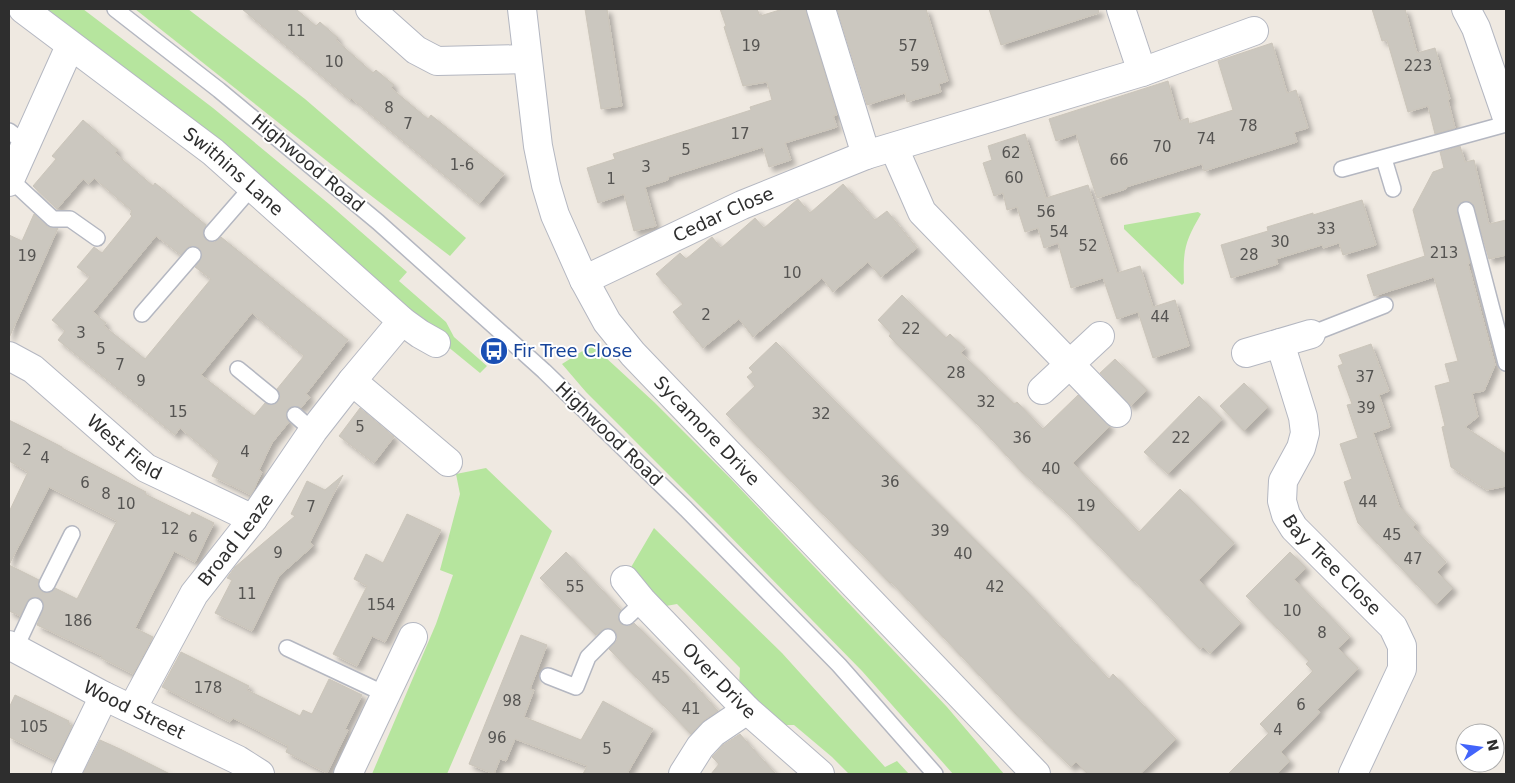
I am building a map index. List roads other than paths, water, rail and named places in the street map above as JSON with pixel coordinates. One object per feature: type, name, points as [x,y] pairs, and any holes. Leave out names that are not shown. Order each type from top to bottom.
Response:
[{"type":"street","name":"Swithins Lane","points":[[23,9],[213,152],[402,321],[436,343]]},
{"type":"street","points":[[370,9],[416,50],[437,62],[527,59]]},
{"type":"street","name":"Sycamore Drive","points":[[522,9],[538,146],[546,185],[555,215],[584,280],[607,322],[633,354],[1036,774]]},
{"type":"street","points":[[821,9],[866,155]]},
{"type":"street","points":[[1121,9],[1142,72]]},
{"type":"street","points":[[1466,9],[1476,28],[1506,115]]},
{"type":"street","name":"Cedar Close","points":[[584,280],[742,206],[866,155],[1142,72],[1254,31]]},
{"type":"street","points":[[9,181],[17,137],[70,46]]},
{"type":"street","points":[[894,148],[922,212],[1117,412]]},
{"type":"street","name":"Broad Leaze","points":[[132,709],[194,594],[253,519],[304,423],[352,380],[402,321]]},
{"type":"street","points":[[1246,354],[1310,334]]},
{"type":"street","points":[[1042,390],[1100,336]]},
{"type":"street","name":"Bay Tree Close","points":[[1280,343],[1303,417],[1305,433],[1301,448],[1283,481],[1282,501],[1286,515],[1294,528],[1393,627],[1402,646],[1402,669],[1352,774]]},
{"type":"street","name":"West Field","points":[[9,356],[32,369],[146,468],[253,519]]},
{"type":"street","points":[[352,380],[448,462]]},
{"type":"street","name":"Over Drive","points":[[625,580],[635,610],[820,774]]},
{"type":"street","points":[[348,774],[413,638]]},
{"type":"street","name":"Wood Street","points":[[12,647],[132,709],[243,770]]},
{"type":"street","points":[[66,774],[104,696]]},
{"type":"street","points":[[683,774],[700,747],[713,732],[746,710]]},
{"type":"lane","name":"Highwood Road","points":[[116,9],[219,90],[378,222],[516,346],[686,509],[839,665],[935,774]]},
{"type":"lane","points":[[1342,169],[1506,124]]},
{"type":"lane","points":[[1384,159],[1393,189]]},
{"type":"lane","points":[[9,181],[53,219],[70,219],[96,238]]},
{"type":"lane","points":[[212,233],[252,187]]},
{"type":"lane","points":[[1466,210],[1506,363]]},
{"type":"lane","points":[[142,314],[193,255]]},
{"type":"lane","points":[[1310,334],[1385,305]]},
{"type":"lane","points":[[238,368],[271,396]]},
{"type":"lane","points":[[47,584],[72,534]]},
{"type":"lane","points":[[12,647],[35,606]]},
{"type":"lane","points":[[548,676],[576,687],[588,657],[608,637]]},
{"type":"lane","points":[[287,648],[385,694]]},
{"type":"place","name":"Fir Tree Close","points":[[494,351]]}]
